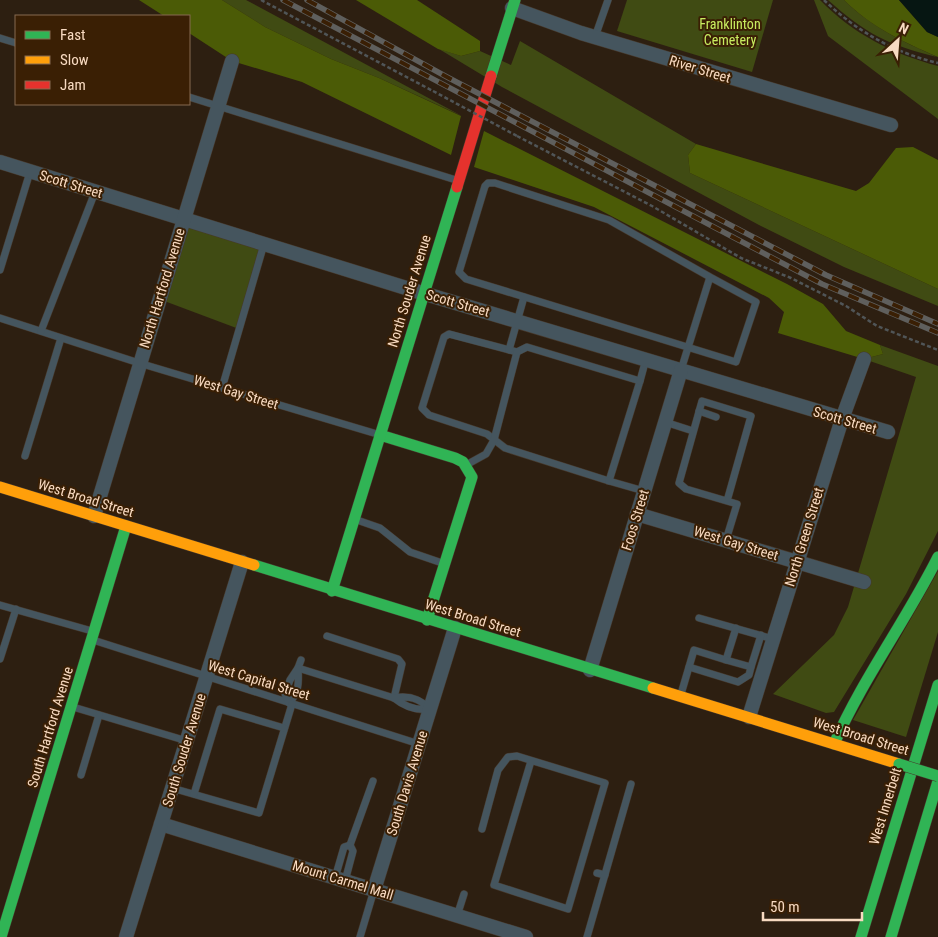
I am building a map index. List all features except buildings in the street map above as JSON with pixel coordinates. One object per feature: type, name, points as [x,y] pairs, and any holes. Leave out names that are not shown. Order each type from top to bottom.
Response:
[{"type":"main road","name":"North Souder Avenue","points":[[332,591],[513,4]]},
{"type":"main road","name":"West Gay Street","points":[[380,435],[455,458],[467,467]]},
{"type":"main road","points":[[427,620],[470,485],[472,477],[467,467]]},
{"type":"main road","name":"West Broad Street","points":[[0,487],[332,591],[938,776]]},
{"type":"main road","name":"South Hartford Avenue","points":[[1,937],[126,526]]},
{"type":"main road","points":[[834,744],[845,716],[890,644],[938,557]]},
{"type":"main road","name":"West Innerbelt","points":[[861,937],[938,685]]},
{"type":"main road","points":[[891,937],[938,781]]},
{"type":"street","name":"River Street","points":[[513,4],[595,37],[891,125]]},
{"type":"street","name":"North Hartford Avenue","points":[[94,516],[182,219],[232,61]]},
{"type":"street","name":"Scott Street","points":[[0,162],[264,244],[888,432]]},
{"type":"street","name":"North Green Street","points":[[749,717],[755,677],[767,637],[796,561],[842,419],[864,359]]},
{"type":"street","name":"Foos Street","points":[[590,670],[681,370]]},
{"type":"street","name":"West Gay Street","points":[[637,514],[864,582]]},
{"type":"street","name":"South Souder Avenue","points":[[126,937],[242,562]]},
{"type":"street","name":"South Davis Avenue","points":[[374,890],[455,628]]},
{"type":"street","name":"Mount Carmel Mall","points":[[161,824],[526,937]]},
{"type":"lane","points":[[595,37],[608,0]]},
{"type":"lane","points":[[0,38],[15,43]]},
{"type":"lane","points":[[190,97],[458,180]]},
{"type":"lane","points":[[0,270],[30,172]]},
{"type":"lane","points":[[488,183],[495,183],[609,220],[710,277],[756,302],[736,362],[466,279],[459,272],[485,186],[488,183]]},
{"type":"lane","points":[[41,331],[95,192]]},
{"type":"lane","points":[[222,388],[264,244]]},
{"type":"lane","points":[[681,370],[710,277]]},
{"type":"lane","points":[[508,350],[524,297]]},
{"type":"lane","name":"West Gay Street","points":[[0,318],[139,363],[380,435]]},
{"type":"lane","points":[[640,381],[527,347],[517,352],[449,334],[444,337],[422,408],[428,415],[487,434],[505,448],[644,491]]},
{"type":"lane","points":[[26,456],[61,338]]},
{"type":"lane","points":[[467,467],[486,454],[494,440],[517,352]]},
{"type":"lane","points":[[610,482],[646,359]]},
{"type":"lane","points":[[726,540],[736,504],[686,489],[679,482],[702,401],[751,416],[727,501]]},
{"type":"lane","points":[[699,411],[716,416]]},
{"type":"lane","points":[[665,422],[693,431]]},
{"type":"lane","points":[[354,520],[380,528],[410,552],[445,564]]},
{"type":"lane","name":"West Capital Street","points":[[0,605],[207,677],[419,744]]},
{"type":"lane","points":[[0,658],[16,609]]},
{"type":"lane","points":[[689,667],[738,682],[755,677],[751,667],[767,637],[699,618]]},
{"type":"lane","points":[[726,660],[736,628]]},
{"type":"lane","points":[[327,636],[398,659],[402,664],[402,671],[394,698]]},
{"type":"lane","points":[[680,696],[694,650],[751,667]]},
{"type":"lane","points":[[172,788],[259,813],[290,703],[295,697],[299,682],[298,668],[301,660]]},
{"type":"lane","points":[[298,668],[394,698],[402,705],[419,710],[430,709]]},
{"type":"lane","points":[[72,707],[187,741]]},
{"type":"lane","points":[[194,794],[220,709],[284,728]]},
{"type":"lane","points":[[81,775],[100,715]]},
{"type":"lane","points":[[482,829],[498,770],[508,757],[517,756],[605,783],[568,909],[494,886],[531,761]]},
{"type":"lane","points":[[350,845],[373,781]]},
{"type":"lane","points":[[587,937],[631,784]]},
{"type":"lane","points":[[340,879],[354,851],[350,845]]},
{"type":"lane","points":[[340,879],[344,847],[350,845]]},
{"type":"lane","points":[[597,873],[605,875]]},
{"type":"lane","name":"South Davis Avenue","points":[[360,937],[374,890]]},
{"type":"lane","points":[[457,916],[464,894]]},
{"type":"path","points":[[261,0],[652,206],[741,258],[791,278],[846,306],[878,326],[938,350]]},
{"type":"path","points":[[824,0],[843,18],[890,47],[938,63]]},
{"type":"green space","points":[[139,0],[222,0],[265,27],[331,59],[379,78],[461,116],[451,155],[302,82],[232,61],[190,34],[190,15],[162,15]]},
{"type":"green space","points":[[222,0],[246,0],[462,116],[379,78],[331,59],[265,27]]},
{"type":"green space","points":[[356,0],[417,0],[480,41],[480,51],[461,56],[438,49]]},
{"type":"green space","name":"Franklinton Cemetery","points":[[627,0],[773,0],[752,72],[617,31]]},
{"type":"green space","points":[[814,0],[820,0],[846,23],[874,41],[905,55],[938,66],[938,119],[828,36]]},
{"type":"green space","points":[[828,0],[844,0],[876,26],[937,57],[905,48],[878,37],[854,22]]},
{"type":"green space","points":[[844,0],[899,0],[927,32],[938,37],[938,57],[912,46],[876,26]]},
{"type":"green space","points":[[520,41],[696,144],[688,155],[690,173],[938,289],[938,306],[844,267],[759,225],[502,87],[439,49],[461,56],[480,51],[511,65]]},
{"type":"green space","points":[[484,131],[823,304],[846,331],[880,345],[883,354],[864,359],[778,333],[784,312],[769,298],[594,207],[474,167]]},
{"type":"green space","points":[[696,144],[856,191],[869,183],[896,148],[913,147],[938,160],[938,289],[690,173],[688,155]]},
{"type":"green space","points":[[182,219],[264,244],[239,329],[159,299]]},
{"type":"green space","points":[[880,345],[938,366],[938,531],[906,594],[834,712],[826,713],[773,694],[834,635],[848,607],[916,377],[864,359],[883,354]]},
{"type":"green space","points":[[938,571],[938,632],[906,737],[853,720]]},
{"type":"shaded area","points":[[899,0],[938,0],[938,37],[927,32]]},
{"type":"railway","points":[[283,0],[822,284],[938,333]]},
{"type":"railway","points":[[307,0],[447,77],[826,275],[938,324]]},
{"type":"traffic: fast","points":[[491,76],[515,0]]},
{"type":"traffic: fast","points":[[332,591],[457,187]]},
{"type":"traffic: fast","points":[[380,435],[455,458],[463,462],[472,477],[427,620]]},
{"type":"traffic: fast","points":[[1,937],[126,526]]},
{"type":"traffic: fast","points":[[834,744],[858,696],[926,581],[938,557]]},
{"type":"traffic: fast","points":[[254,565],[653,688]]},
{"type":"traffic: fast","points":[[861,937],[938,685]]},
{"type":"traffic: fast","points":[[899,764],[938,776]]},
{"type":"traffic: fast","points":[[891,937],[938,781]]},
{"type":"traffic: slow","points":[[0,487],[254,565]]},
{"type":"traffic: slow","points":[[653,688],[899,764]]},
{"type":"traffic: jam","points":[[457,187],[491,76]]}]
